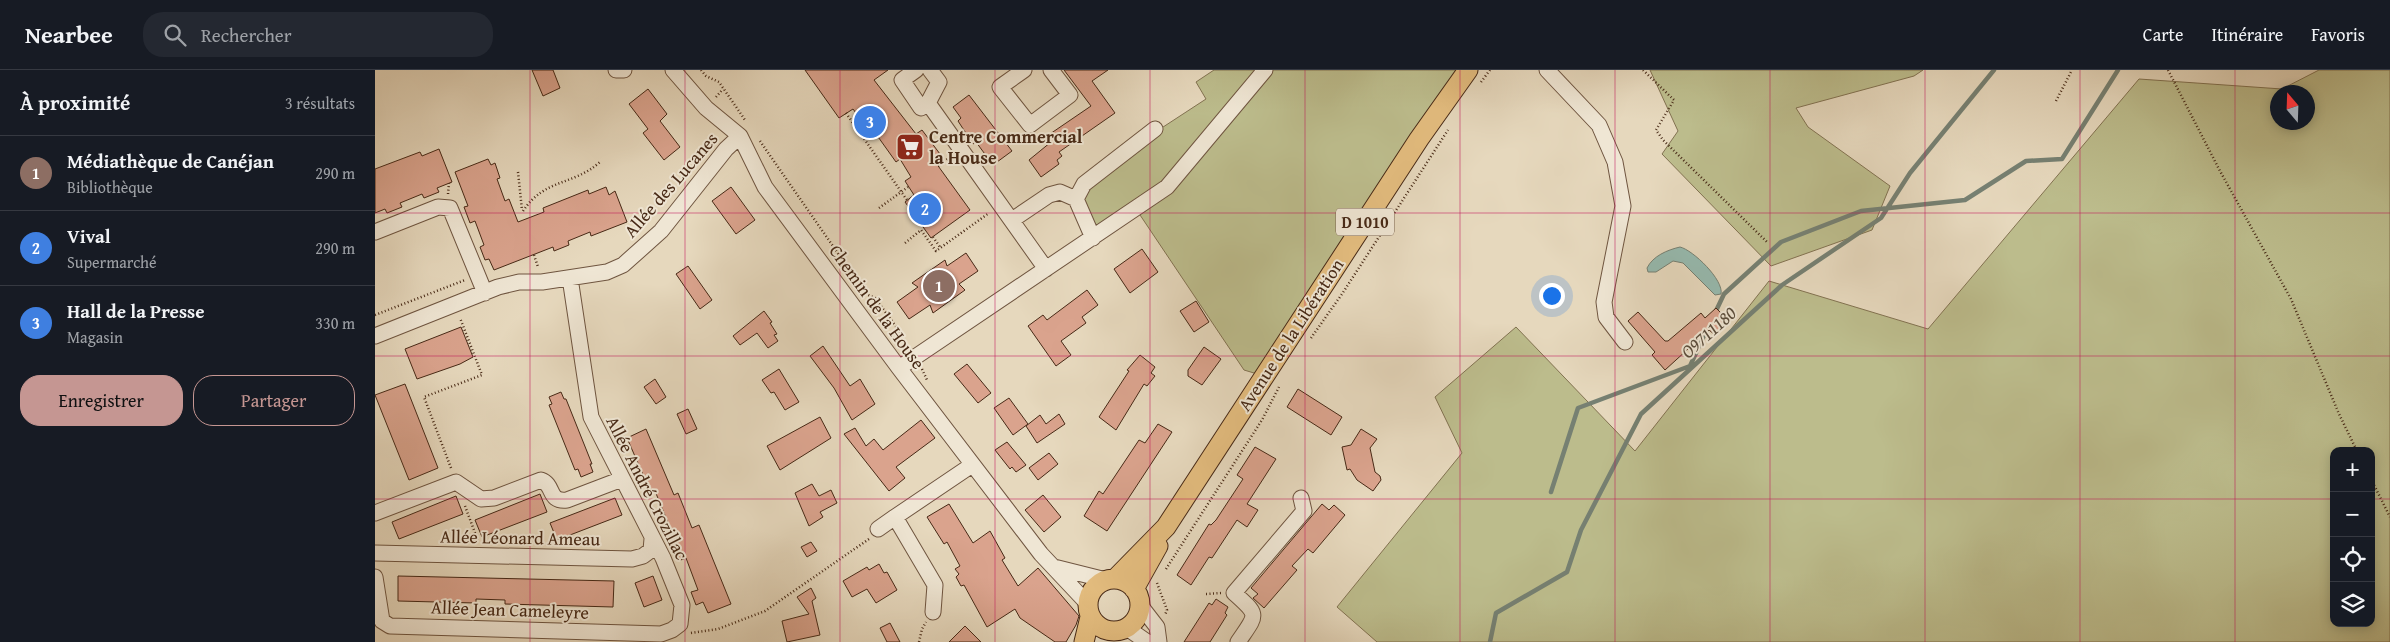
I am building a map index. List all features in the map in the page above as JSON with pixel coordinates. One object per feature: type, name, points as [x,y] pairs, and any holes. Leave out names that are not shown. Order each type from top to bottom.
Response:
[{"type":"main road","name":"Avenue de la Libération","points":[[1139,590],[1166,527],[1419,139],[1468,70]]},
{"type":"main road","name":"Avenue de la Libération","points":[[1110,580],[1166,527]]},
{"type":"main road","points":[[1084,642],[1091,592],[1110,580],[1129,584],[1139,590],[1138,616],[1113,634],[1103,629],[1089,611]]},
{"type":"street","points":[[616,70],[624,70]]},
{"type":"street","name":"Chemin de la House","points":[[673,70],[706,108],[745,132],[765,187],[972,465],[1089,611]]},
{"type":"street","points":[[916,70],[902,80],[921,108],[928,103],[939,82],[930,70]]},
{"type":"street","points":[[1024,70],[1000,87],[1029,125],[1070,95],[1051,70]]},
{"type":"street","points":[[899,368],[1167,187],[1265,70]]},
{"type":"street","points":[[1547,70],[1599,125],[1615,162],[1623,206],[1604,302],[1606,317],[1625,342]]},
{"type":"street","points":[[928,103],[1046,268]]},
{"type":"street","points":[[1076,199],[1084,184],[1155,128]]},
{"type":"street","name":"Allée des Lucanes","points":[[375,336],[485,293],[519,282],[570,278],[607,272],[623,265],[661,231],[726,149],[745,132]]},
{"type":"street","points":[[1011,220],[1049,195],[1060,192],[1076,199],[1093,238]]},
{"type":"street","points":[[375,232],[438,207],[450,208],[485,293]]},
{"type":"street","name":"Allée André Crozillac","points":[[570,278],[591,417],[663,558],[682,605],[680,624]]},
{"type":"street","points":[[878,529],[972,465]]},
{"type":"street","points":[[375,513],[456,482],[481,499],[493,498],[541,480],[548,484],[554,498],[559,501],[567,500],[622,479]]},
{"type":"street","points":[[1238,642],[1254,620],[1254,614],[1233,593],[1304,511],[1301,498]]},
{"type":"street","points":[[895,517],[935,584],[933,612]]},
{"type":"street","name":"Allée Léonard Ameau","points":[[375,553],[632,559],[643,556],[651,550],[652,539]]},
{"type":"street","points":[[1053,567],[1110,580]]},
{"type":"street","name":"Allée Jean Cameleyre","points":[[375,577],[378,615],[382,621],[390,626],[478,635],[661,634],[672,630],[680,624]]},
{"type":"street","points":[[1139,590],[1157,627],[1159,642]]},
{"type":"street","points":[[1113,634],[1147,642]]},
{"type":"path","points":[[701,70],[706,76],[719,82],[745,132]]},
{"type":"path","points":[[1479,86],[1490,70]]},
{"type":"path","points":[[1643,70],[1674,100],[1656,130],[1663,140],[1767,242]]},
{"type":"path","points":[[2056,102],[2072,70]]},
{"type":"path","points":[[2168,70],[2220,171],[2291,299],[2339,414],[2355,447]]},
{"type":"path","points":[[846,114],[907,200]]},
{"type":"path","points":[[1308,342],[1342,294],[1451,125]]},
{"type":"path","points":[[756,135],[844,262],[850,275],[865,294],[875,298],[900,332],[903,343],[913,360],[925,372],[928,384]]},
{"type":"path","points":[[518,172],[523,211],[532,197],[542,190],[589,171],[600,162]]},
{"type":"path","points":[[447,198],[449,183]]},
{"type":"path","points":[[879,208],[908,187]]},
{"type":"path","points":[[905,244],[923,229],[936,251],[1001,205]]},
{"type":"path","points":[[933,237],[940,247]]},
{"type":"path","points":[[534,255],[538,269]]},
{"type":"path","points":[[531,270],[546,269]]},
{"type":"path","points":[[375,315],[478,275]]},
{"type":"path","points":[[457,312],[482,375],[424,397],[483,556]]},
{"type":"path","points":[[1139,590],[1157,584],[1262,420],[1281,382]]},
{"type":"path","points":[[2375,487],[2390,517]]},
{"type":"path","points":[[680,624],[687,634],[718,629],[765,611],[858,548],[878,529]]},
{"type":"path","points":[[919,642],[922,629],[933,612]]},
{"type":"green space","points":[[1214,70],[1468,70],[1264,376],[1244,370],[1136,209],[1093,238],[1076,199],[1157,131],[1206,99],[1196,82]]},
{"type":"green space","points":[[1650,70],[1923,70],[1914,76],[1796,108],[1808,127],[1890,186],[1872,230],[1771,266],[1662,154],[1678,131]]},
{"type":"green space","points":[[2319,70],[2390,70],[2390,642],[1377,642],[1337,607],[1462,453],[1435,397],[1516,327],[1635,451],[1769,281],[1928,329],[2139,79],[2270,88],[2270,130],[2315,130],[2315,85],[2290,85]]},
{"type":"water","points":[[1680,247],[1686,249],[1707,266],[1718,281],[1721,294],[1715,295],[1683,263],[1673,261],[1656,272],[1648,272],[1647,268],[1657,257]]},
{"type":"building","points":[[532,70],[553,70],[560,88],[543,96]]},
{"type":"building","name":"Centre Commercial la House","points":[[805,70],[888,70],[874,80],[916,134],[922,130],[943,158],[936,163],[970,210],[931,238],[905,202],[914,195],[905,181],[911,177],[900,159],[896,162],[876,134],[873,136],[853,109],[839,118]]},
{"type":"building","points":[[1064,70],[1108,70],[1092,81],[1115,113],[1059,152],[1062,156],[1057,160],[1059,164],[1041,177],[1029,160],[1051,142],[1047,136],[1091,106]]},
{"type":"building","points":[[648,89],[667,114],[660,121],[680,147],[664,160],[643,133],[648,129],[629,104]]},
{"type":"building","points":[[969,95],[1012,151],[993,165],[976,142],[973,144],[958,121],[961,118],[953,107]]},
{"type":"building","points":[[439,149],[452,182],[437,188],[439,192],[424,198],[422,194],[400,203],[402,207],[387,213],[385,209],[375,213],[375,169],[420,152],[422,156]]},
{"type":"building","points":[[488,159],[491,165],[495,163],[500,178],[497,179],[505,201],[509,199],[518,222],[544,212],[543,208],[588,190],[589,194],[606,187],[609,195],[615,191],[627,222],[591,236],[590,232],[568,241],[569,245],[554,251],[553,247],[494,270],[489,259],[485,260],[480,247],[484,245],[475,221],[470,223],[464,207],[468,206],[455,172]]},
{"type":"building","points":[[731,187],[755,220],[736,234],[712,201]]},
{"type":"building","points":[[1142,249],[1158,272],[1130,293],[1114,269]]},
{"type":"building","points":[[966,253],[978,271],[959,284],[965,290],[933,313],[930,305],[909,319],[897,302],[918,287],[912,283],[945,260],[947,266]]},
{"type":"building","points":[[688,266],[712,300],[700,309],[676,274]]},
{"type":"building","points":[[1087,290],[1098,305],[1082,317],[1086,323],[1061,341],[1071,355],[1056,366],[1028,326],[1043,315],[1047,320]]},
{"type":"building","points":[[1196,301],[1209,322],[1194,332],[1180,311]]},
{"type":"building","points":[[1716,308],[1729,321],[1714,334],[1709,330],[1665,370],[1652,355],[1655,352],[1628,321],[1638,312],[1665,341],[1668,341],[1701,313],[1705,318]]},
{"type":"building","points":[[764,311],[772,322],[770,323],[777,334],[774,335],[778,341],[768,348],[757,333],[740,345],[733,336]]},
{"type":"building","points":[[461,327],[473,357],[460,364],[417,379],[405,349]]},
{"type":"building","points":[[823,346],[850,386],[860,379],[875,404],[852,420],[834,388],[810,356]]},
{"type":"building","points":[[1204,347],[1221,359],[1202,385],[1188,376],[1188,370]]},
{"type":"building","points":[[1140,355],[1155,367],[1151,373],[1155,376],[1147,386],[1144,384],[1116,430],[1099,417],[1129,371],[1127,370]]},
{"type":"building","points":[[967,364],[991,393],[978,403],[954,374]]},
{"type":"building","points":[[779,369],[799,402],[785,410],[774,392],[771,393],[762,380]]},
{"type":"building","points":[[655,379],[666,397],[656,404],[644,387]]},
{"type":"building","points":[[405,384],[438,468],[409,480],[375,395]]},
{"type":"building","points":[[1298,389],[1342,417],[1331,435],[1287,407]]},
{"type":"building","points":[[561,392],[564,399],[566,399],[592,464],[590,464],[593,472],[581,477],[578,469],[575,470],[549,405],[552,404],[549,397]]},
{"type":"building","points":[[1009,398],[1028,424],[1013,435],[994,408]]},
{"type":"building","points":[[688,409],[697,429],[686,434],[677,414]]},
{"type":"building","points":[[1059,414],[1065,424],[1037,443],[1026,426],[1040,415],[1046,424]]},
{"type":"building","points":[[820,417],[831,438],[780,470],[767,446]]},
{"type":"building","points":[[921,420],[935,438],[896,467],[905,478],[889,491],[844,434],[855,428],[866,446],[874,439],[883,450]]},
{"type":"building","points":[[1158,424],[1172,432],[1107,531],[1084,516],[1099,491],[1103,494],[1139,440],[1145,443]]},
{"type":"building","points":[[646,429],[674,495],[678,493],[692,528],[699,525],[731,604],[708,613],[703,602],[696,605],[691,592],[698,590],[686,558],[678,561],[673,549],[678,547],[655,491],[651,493],[627,438]]},
{"type":"building","points":[[1361,429],[1377,439],[1370,448],[1375,472],[1380,476],[1381,480],[1373,491],[1357,480],[1350,469],[1347,470],[1342,447],[1351,445]]},
{"type":"building","points":[[1007,442],[1026,465],[1016,472],[1012,467],[1010,469],[995,450]]},
{"type":"building","points":[[1255,447],[1276,459],[1247,504],[1258,510],[1247,527],[1237,520],[1212,558],[1209,557],[1191,585],[1177,575],[1209,524],[1211,525],[1216,520],[1243,479],[1237,475]]},
{"type":"building","points":[[1049,453],[1058,464],[1038,480],[1029,468]]},
{"type":"building","points":[[812,484],[819,496],[831,490],[837,503],[820,512],[823,517],[809,526],[795,493]]},
{"type":"building","points":[[540,494],[547,512],[482,537],[475,520]]},
{"type":"building","points":[[1043,495],[1061,517],[1044,532],[1025,510]]},
{"type":"building","points":[[456,496],[463,514],[399,539],[392,522]]},
{"type":"building","points":[[615,498],[622,515],[557,540],[550,523]]},
{"type":"building","points":[[949,504],[973,543],[990,531],[1005,558],[1002,560],[1018,586],[1038,568],[1079,616],[1066,642],[1055,642],[1020,618],[1015,609],[987,627],[964,585],[961,586],[956,577],[959,574],[955,569],[960,566],[947,542],[944,544],[927,517]]},
{"type":"building","points":[[1322,504],[1329,510],[1334,505],[1345,515],[1313,553],[1308,549],[1292,566],[1297,570],[1264,608],[1253,598],[1258,594],[1251,588]]},
{"type":"building","points":[[811,542],[817,551],[807,557],[801,547]]},
{"type":"building","points":[[879,564],[884,573],[887,572],[897,590],[876,603],[867,589],[852,597],[843,581],[867,567],[869,570]]},
{"type":"building","points":[[398,576],[614,581],[613,607],[505,604],[505,600],[476,599],[476,603],[398,601]]},
{"type":"building","points":[[653,576],[662,600],[644,607],[635,583]]},
{"type":"building","points":[[811,588],[816,598],[812,601],[820,635],[787,642],[782,621],[809,614],[797,597]]},
{"type":"building","points":[[1216,599],[1228,607],[1225,613],[1227,615],[1210,642],[1184,642],[1209,603],[1212,605]]},
{"type":"building","points":[[890,623],[900,642],[887,642],[880,628]]},
{"type":"building","points":[[965,626],[981,642],[949,642]]},
{"type":"waterway","name":"O9711180","points":[[1490,642],[1496,613],[1567,572],[1581,530],[1641,414],[1782,285],[1881,218],[1910,173],[1994,70]]},
{"type":"waterway","points":[[1715,313],[1724,294],[1781,242],[1861,211],[1965,200],[2026,161],[2062,159],[2118,70]]},
{"type":"waterway","points":[[1551,492],[1578,408],[1690,366],[1707,329]]},
{"type":"place","name":"Hall de la Presse","points":[[870,122]]},
{"type":"place","name":"Centre Commercial la House","points":[[910,147]]},
{"type":"place","name":"Vival","points":[[925,209]]},
{"type":"place","name":"Médiathèque de Canéjan","points":[[939,286]]}]
